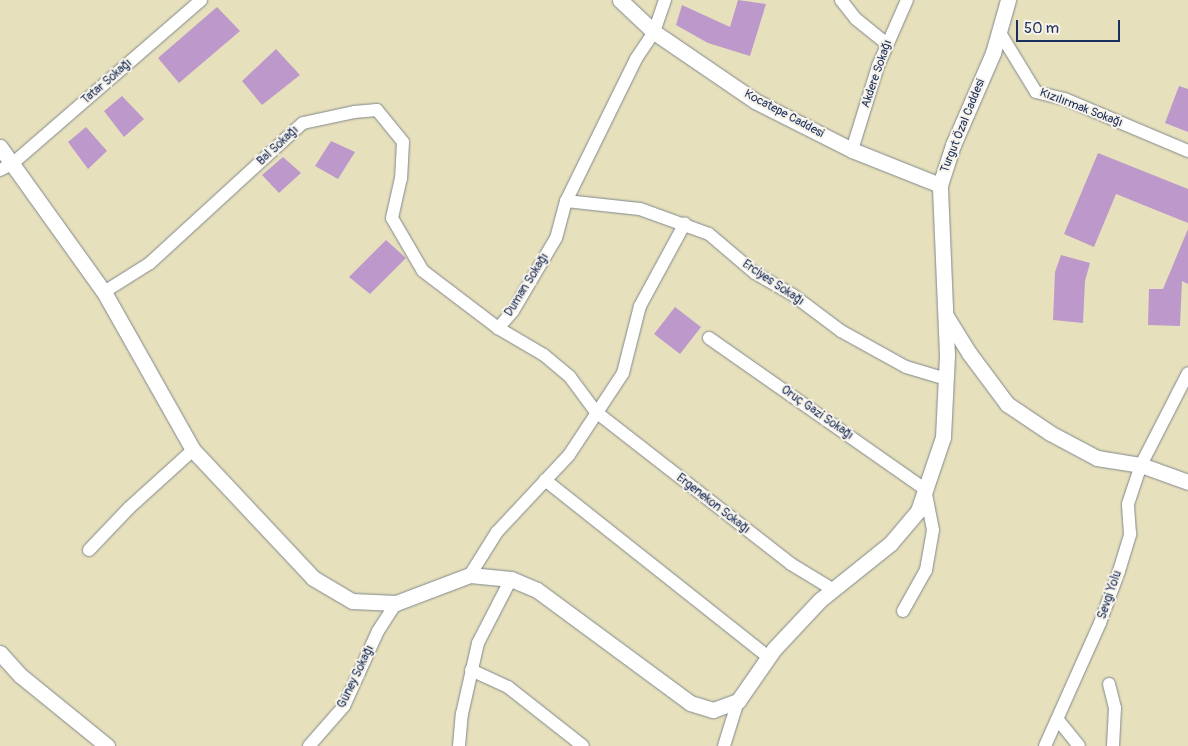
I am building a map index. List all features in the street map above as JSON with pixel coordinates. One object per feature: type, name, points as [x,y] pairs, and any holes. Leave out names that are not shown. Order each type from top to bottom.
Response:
[{"type":"street","name":"Tatar Sokağı","points":[[6,167],[201,0]]},
{"type":"street","name":"Kocatepe Caddesi","points":[[620,0],[654,32],[755,101],[852,150],[940,185]]},
{"type":"street","name":"Duman Sokağı","points":[[596,412],[570,378],[544,355],[498,328],[512,311],[556,238],[566,201],[636,59],[654,32],[664,0]]},
{"type":"street","points":[[841,0],[856,18],[887,44]]},
{"type":"street","name":"Akdere Sokağı","points":[[852,150],[887,44],[908,0]]},
{"type":"street","name":"Turgut Özal Caddesi","points":[[738,701],[768,656],[820,600],[890,544],[918,511],[943,437],[946,379],[946,315],[940,185],[1000,33],[1008,0]]},
{"type":"street","name":"Kızılırmak Sokağı","points":[[1000,33],[1036,92],[1065,99],[1188,151]]},
{"type":"street","name":"Bal Sokağı","points":[[104,292],[150,264],[303,123],[354,112],[377,110],[391,123],[403,142],[401,178],[392,218],[423,271],[498,328]]},
{"type":"street","points":[[0,147],[6,167],[104,292],[193,450],[312,578],[352,601],[396,603],[470,574],[511,579],[538,590],[690,703],[713,710],[738,701]]},
{"type":"street","name":"Erciyes Sokağı","points":[[566,201],[640,209],[684,223],[710,234],[755,272],[793,295],[841,332],[906,367],[946,379]]},
{"type":"street","points":[[470,574],[497,532],[570,455],[623,372],[640,306],[684,223]]},
{"type":"street","points":[[946,315],[969,353],[1007,404],[1050,433],[1097,458],[1141,465],[1188,482]]},
{"type":"street","name":"Oruç Gazi Sokağı","points":[[708,338],[926,489]]},
{"type":"street","name":"Sevgi Yolu","points":[[1045,746],[1100,623],[1119,571],[1130,534],[1128,504],[1141,465],[1188,373]]},
{"type":"street","name":"Ergenekon Sokağı","points":[[596,412],[791,564],[834,590]]},
{"type":"street","points":[[89,550],[129,508],[193,450]]},
{"type":"street","points":[[545,480],[768,656]]},
{"type":"street","points":[[903,611],[926,570],[932,530],[926,489]]},
{"type":"street","points":[[459,746],[470,670],[478,643],[511,579]]},
{"type":"street","name":"Güney Sokağı","points":[[309,746],[344,706],[378,631],[396,603]]},
{"type":"street","points":[[0,653],[21,676],[107,746]]},
{"type":"street","points":[[470,670],[508,687],[583,746]]},
{"type":"street","points":[[1108,684],[1115,708],[1113,746]]},
{"type":"street","points":[[724,746],[738,701]]},
{"type":"street","points":[[1058,720],[1080,746]]},
{"type":"building","points":[[738,0],[766,4],[750,56],[708,43],[676,25],[682,5],[730,27]]},
{"type":"building","points":[[217,7],[240,31],[179,83],[158,58]]},
{"type":"building","points":[[276,49],[300,75],[262,105],[242,81]]},
{"type":"building","points":[[1179,86],[1188,89],[1188,132],[1165,123]]},
{"type":"building","points":[[122,96],[144,119],[124,137],[104,111]]},
{"type":"building","points":[[86,127],[107,151],[88,169],[68,142]]},
{"type":"building","points":[[331,141],[355,152],[338,179],[315,166]]},
{"type":"building","points":[[1098,153],[1188,189],[1188,223],[1116,194],[1094,247],[1064,234]]},
{"type":"building","points":[[283,157],[301,173],[279,193],[262,175]]},
{"type":"building","points":[[1188,229],[1188,284],[1182,281],[1180,326],[1148,325],[1149,289],[1163,289]]},
{"type":"building","points":[[386,240],[406,258],[370,294],[349,277]]},
{"type":"building","points":[[1061,255],[1090,263],[1085,281],[1083,323],[1053,320],[1055,272]]},
{"type":"building","points":[[675,307],[701,327],[680,354],[654,334]]}]
